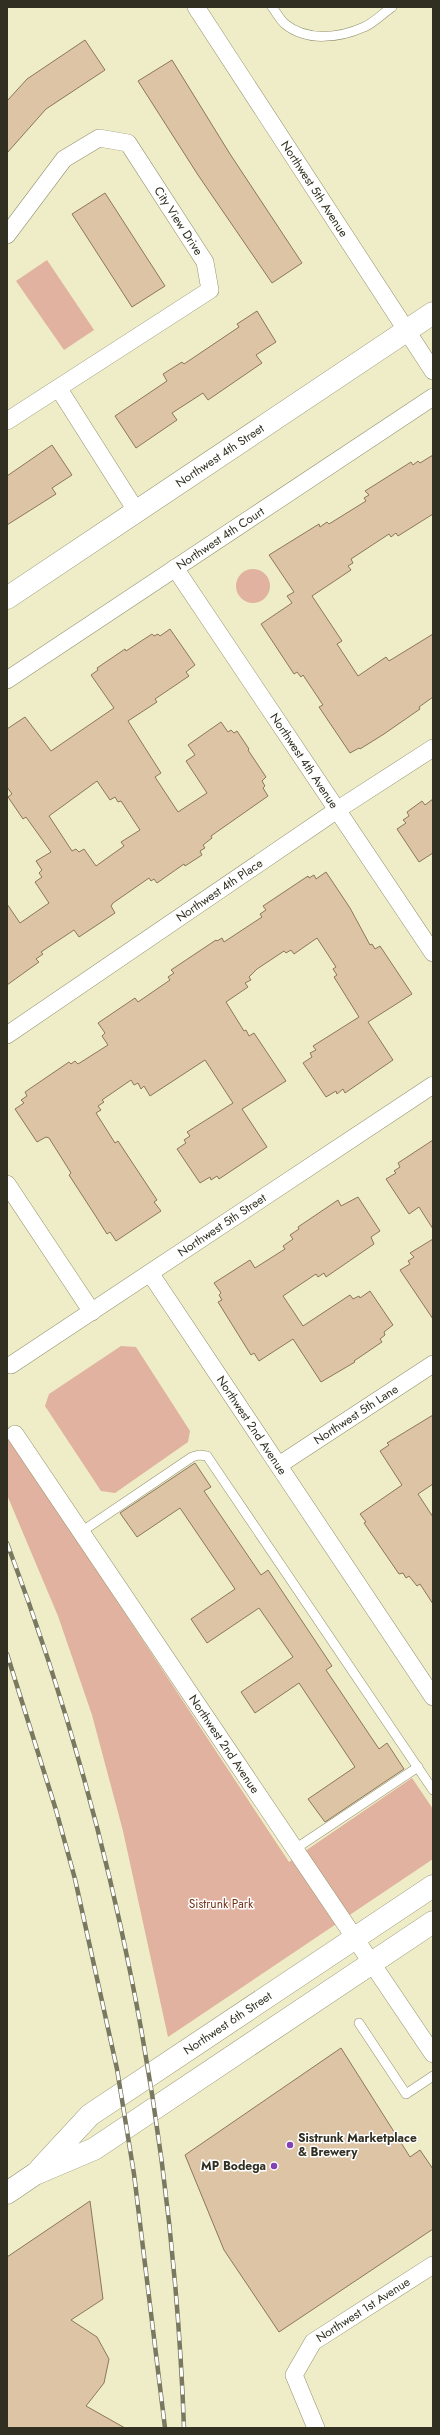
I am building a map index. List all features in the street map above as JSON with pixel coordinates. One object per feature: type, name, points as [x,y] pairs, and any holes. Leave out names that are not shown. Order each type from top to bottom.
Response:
[{"type":"street","name":"Northwest 5th Avenue","points":[[196,7],[433,371]]},
{"type":"street","name":"City View Drive","points":[[7,235],[64,159],[99,138],[128,143],[205,262],[210,290],[59,389],[7,421]]},
{"type":"street","name":"Northwest 4th Street","points":[[7,598],[433,313]]},
{"type":"street","points":[[59,389],[137,512]]},
{"type":"street","name":"Northwest 4th Court","points":[[7,680],[433,396]]},
{"type":"street","name":"Northwest 4th Avenue","points":[[175,568],[433,953]]},
{"type":"street","name":"Northwest 4th Place","points":[[7,1035],[337,810],[433,748]]},
{"type":"street","name":"Northwest 5th Street","points":[[11,1365],[433,1085]]},
{"type":"street","points":[[7,1184],[92,1312]]},
{"type":"street","name":"Northwest 2nd Avenue","points":[[150,1273],[433,1697]]},
{"type":"street","name":"Northwest 5th Lane","points":[[278,1466],[433,1364]]},
{"type":"street","name":"Northwest 2nd Avenue","points":[[15,1434],[433,2054]]},
{"type":"street","name":"Northwest 6th Street","points":[[35,2174],[90,2115],[433,1886]]},
{"type":"street","name":"Northwest 6th Street","points":[[7,2193],[35,2174],[94,2149],[372,1963],[432,1926]]},
{"type":"street","name":"Northwest 1st Avenue","points":[[316,2428],[294,2375],[313,2342],[433,2266]]},
{"type":"lane","points":[[272,7],[284,24],[303,33],[319,37],[342,35],[366,27],[392,7]]},
{"type":"lane","points":[[81,1532],[192,1457],[199,1455],[207,1456],[433,1790]]},
{"type":"lane","points":[[295,1849],[418,1767]]},
{"type":"lane","points":[[359,2022],[406,2094],[433,2076]]},
{"type":"green space","points":[[47,260],[94,330],[64,350],[16,281]]},
{"type":"green space","points":[[253,569],[265,574],[270,586],[265,598],[253,603],[241,598],[236,586],[241,574]]},
{"type":"green space","points":[[121,1346],[136,1347],[190,1431],[188,1442],[115,1493],[101,1491],[45,1406],[49,1394]]},
{"type":"green space","name":"Sistrunk Park","points":[[7,1434],[289,1862],[412,1778],[433,1809],[433,1859],[168,2037],[123,1831],[92,1715],[58,1616],[7,1495]]},
{"type":"building","points":[[85,40],[105,70],[46,109],[7,153],[7,101],[27,79]]},
{"type":"building","points":[[172,60],[230,154],[302,263],[272,283],[198,175],[138,81]]},
{"type":"building","points":[[105,193],[165,286],[132,307],[72,214]]},
{"type":"building","points":[[257,311],[276,342],[256,355],[262,363],[208,400],[203,393],[172,413],[177,420],[136,448],[115,416],[167,381],[163,374],[182,362],[184,364],[239,327],[237,324]]},
{"type":"building","points":[[52,445],[72,475],[52,488],[56,494],[7,525],[7,476]]},
{"type":"building","points":[[433,455],[433,514],[398,536],[396,533],[391,537],[389,534],[351,559],[353,563],[348,566],[351,570],[312,596],[342,641],[337,644],[358,676],[386,657],[389,661],[433,634],[433,697],[419,707],[420,709],[384,734],[360,749],[359,748],[350,753],[319,707],[323,705],[303,675],[301,677],[297,672],[294,674],[261,624],[292,603],[287,596],[294,592],[269,555],[319,524],[320,527],[327,522],[329,524],[366,501],[364,498],[369,495],[365,491],[411,462],[413,465],[418,461],[420,463]]},
{"type":"building","points":[[170,629],[195,665],[186,672],[189,676],[155,699],[157,702],[128,721],[161,773],[155,777],[178,812],[207,793],[186,761],[195,755],[188,745],[221,722],[228,732],[231,730],[234,733],[237,731],[249,749],[248,750],[266,777],[262,781],[265,786],[263,788],[268,796],[211,836],[212,838],[203,845],[205,848],[200,851],[202,855],[185,866],[184,864],[157,883],[154,879],[151,881],[149,878],[113,903],[111,906],[115,913],[79,937],[74,930],[41,952],[43,954],[36,959],[39,962],[7,985],[7,904],[20,923],[49,903],[35,882],[42,877],[39,873],[42,870],[36,861],[51,852],[26,817],[23,819],[8,797],[12,794],[7,787],[7,729],[25,717],[51,751],[114,708],[91,675],[98,670],[97,668],[125,649],[126,651],[152,634],[154,636],[158,634],[160,636]],"holes":[[[97,781],[110,800],[115,797],[118,802],[121,801],[140,830],[121,842],[124,846],[96,866],[84,849],[79,852],[76,849],[72,851],[49,816]]]},
{"type":"building","points":[[433,799],[433,853],[419,862],[397,829],[406,823],[403,820],[409,816],[407,812],[422,801],[425,805]]},
{"type":"building","points":[[326,872],[350,908],[370,945],[372,944],[375,949],[380,946],[412,994],[368,1022],[393,1060],[345,1093],[343,1089],[337,1094],[336,1091],[326,1097],[303,1063],[312,1057],[310,1053],[316,1050],[313,1046],[359,1017],[334,977],[337,975],[333,969],[336,967],[317,938],[294,954],[291,950],[286,953],[284,951],[257,969],[249,977],[251,980],[245,983],[248,987],[226,1002],[244,1031],[246,1030],[249,1036],[254,1033],[286,1081],[242,1109],[267,1147],[219,1179],[217,1176],[211,1180],[210,1177],[200,1183],[177,1149],[186,1143],[184,1140],[190,1136],[187,1132],[233,1103],[205,1060],[150,1096],[144,1086],[141,1089],[138,1083],[134,1085],[131,1080],[102,1100],[104,1102],[98,1106],[101,1110],[96,1113],[115,1143],[118,1141],[157,1200],[154,1202],[161,1211],[116,1241],[110,1232],[107,1234],[69,1175],[71,1173],[49,1138],[46,1137],[37,1142],[15,1109],[24,1103],[21,1100],[27,1096],[25,1092],[69,1062],[71,1064],[75,1061],[78,1064],[108,1045],[102,1036],[105,1033],[98,1023],[135,998],[138,1002],[170,980],[168,977],[174,973],[171,970],[216,940],[217,941],[222,938],[224,942],[262,917],[260,914],[266,910],[263,906],[308,876],[309,878],[314,875],[316,879]]},
{"type":"building","points":[[433,1140],[433,1229],[419,1207],[409,1214],[386,1179],[396,1173],[394,1171],[400,1167],[398,1163]]},
{"type":"building","points":[[358,1197],[380,1231],[371,1237],[374,1244],[326,1277],[324,1273],[318,1277],[316,1274],[283,1296],[303,1326],[350,1295],[353,1299],[359,1296],[360,1298],[370,1291],[393,1325],[384,1332],[385,1335],[380,1339],[382,1342],[354,1361],[355,1362],[321,1382],[293,1339],[259,1361],[254,1353],[251,1355],[218,1302],[222,1300],[219,1295],[221,1293],[214,1283],[250,1260],[255,1268],[285,1249],[283,1246],[293,1239],[290,1235],[299,1229],[298,1227],[338,1200],[341,1206]]},
{"type":"building","points":[[433,1239],[433,1319],[400,1270],[410,1264],[408,1261],[414,1257],[410,1253]]},
{"type":"building","points":[[433,1415],[433,1484],[418,1494],[433,1517],[433,1604],[420,1584],[417,1586],[409,1576],[406,1578],[403,1573],[399,1574],[364,1523],[366,1522],[360,1514],[402,1485],[380,1451],[389,1445],[387,1443]]},
{"type":"building","points":[[195,1463],[211,1487],[204,1491],[261,1575],[268,1570],[332,1666],[326,1670],[379,1749],[387,1743],[404,1769],[325,1822],[308,1799],[355,1767],[299,1683],[255,1713],[241,1692],[293,1657],[259,1608],[207,1643],[191,1619],[235,1589],[180,1508],[137,1537],[120,1513]]},
{"type":"building","points":[[341,2048],[410,2157],[420,2150],[433,2169],[433,2229],[279,2332],[224,2250],[185,2155]]},
{"type":"building","points":[[90,2201],[103,2299],[71,2320],[97,2337],[109,2359],[104,2383],[86,2406],[125,2428],[7,2428],[7,2257]]},
{"type":"railway","points":[[7,1543],[45,1650],[78,1758],[107,1868],[132,1978],[151,2090],[167,2202],[178,2315],[184,2428]]},
{"type":"railway","points":[[7,1654],[56,1810],[75,1879],[117,2069],[134,2174],[165,2428]]},
{"type":"place","name":"Sistrunk Marketplace & Brewery","points":[[290,2145]]},
{"type":"place","name":"MP Bodega","points":[[274,2166]]}]
